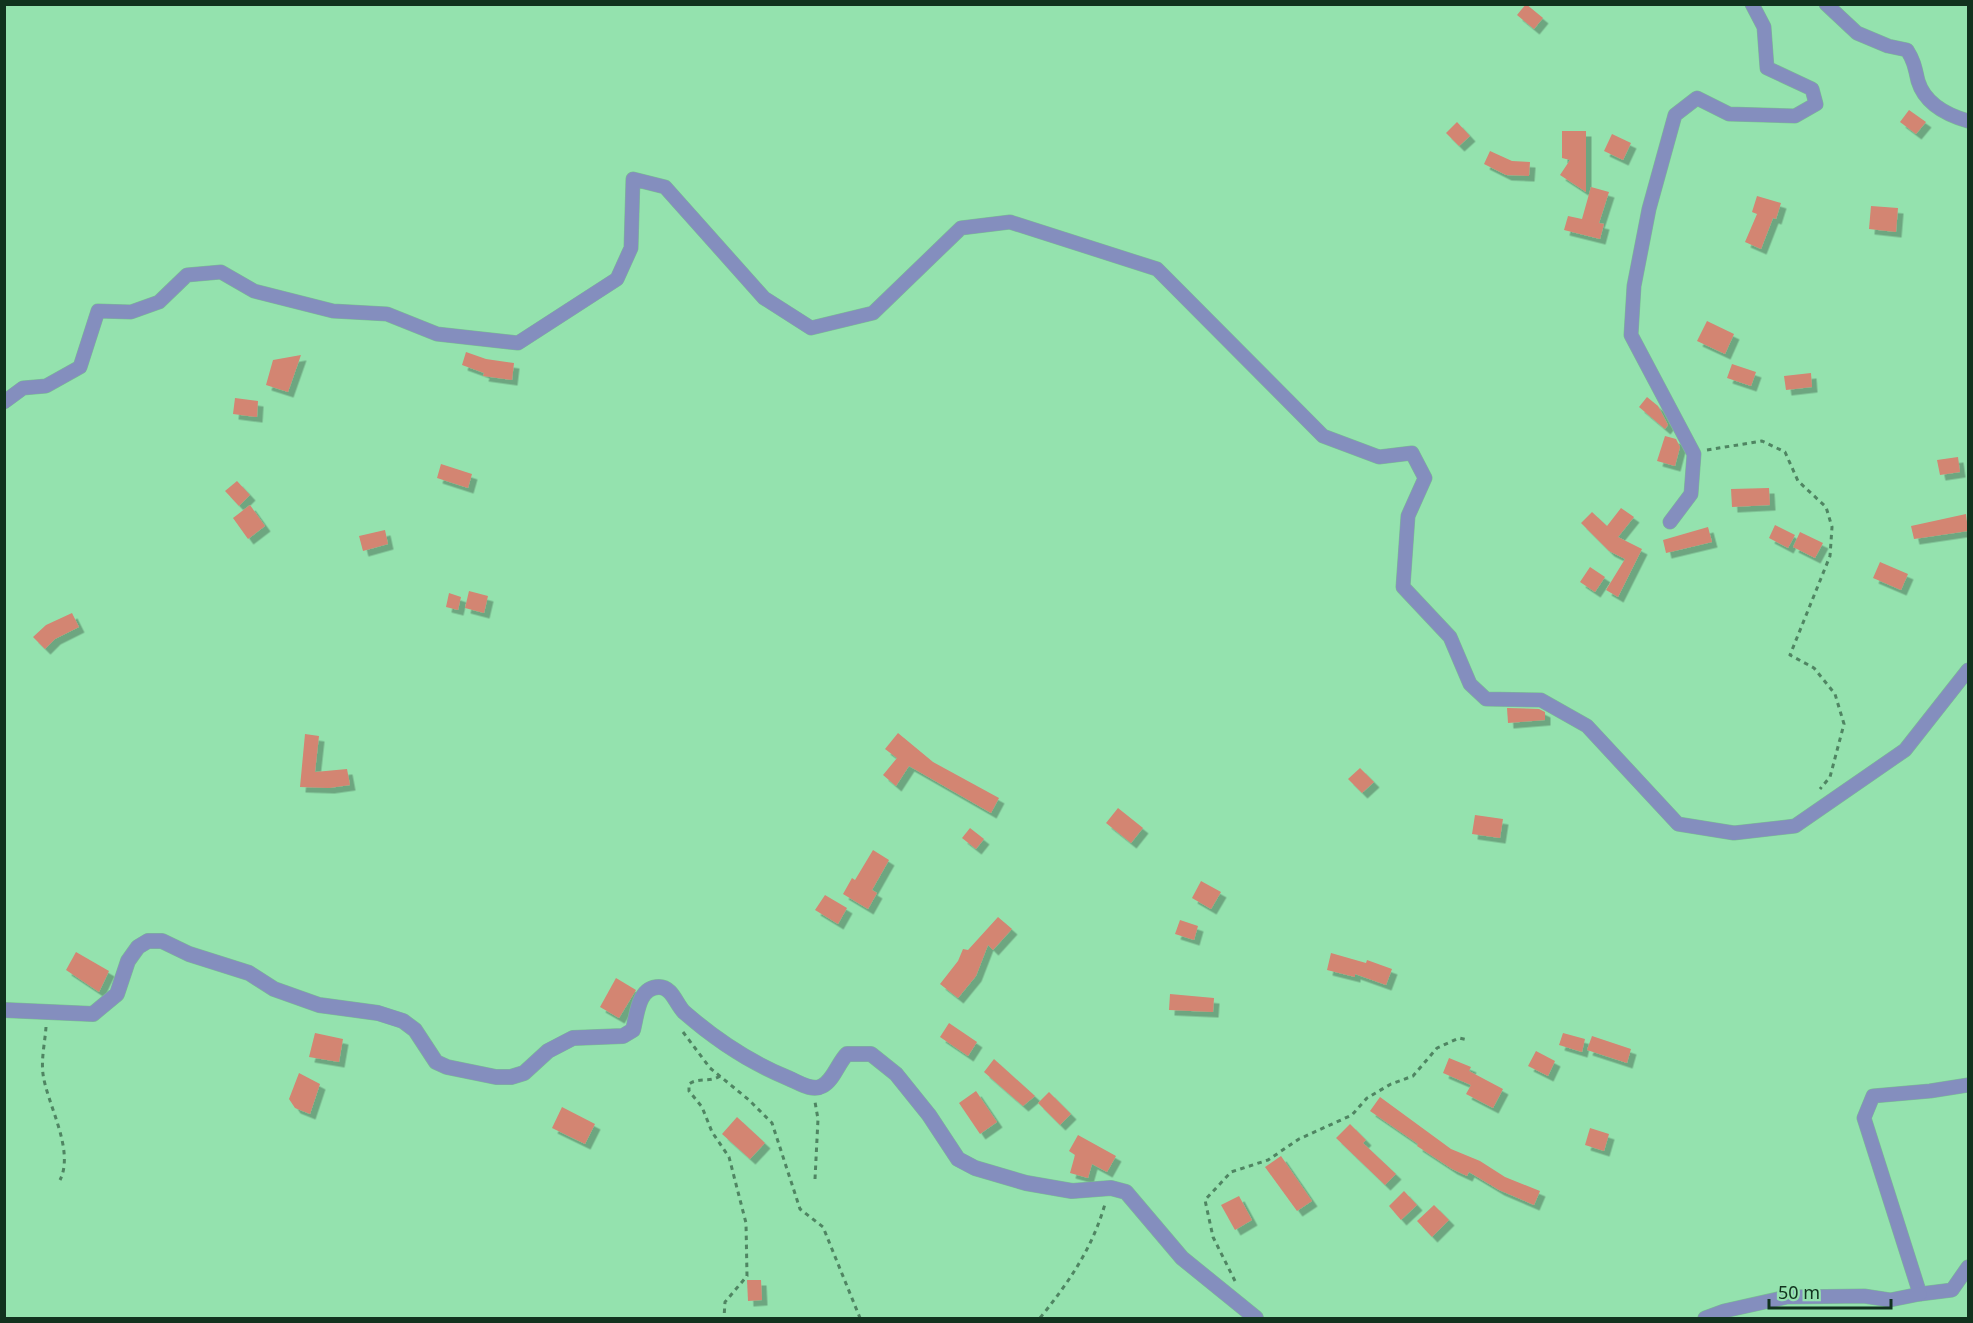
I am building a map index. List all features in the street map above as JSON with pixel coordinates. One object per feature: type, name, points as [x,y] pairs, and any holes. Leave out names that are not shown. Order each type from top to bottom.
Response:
[{"type":"street","points":[[1670,522],[1691,494],[1694,454],[1631,334],[1634,286],[1649,209],[1675,115],[1697,98],[1729,114],[1795,116],[1816,104],[1812,89],[1767,68],[1764,27],[1752,4]]},
{"type":"street","points":[[1826,4],[1857,33],[1888,46],[1907,50],[1917,65],[1918,82],[1929,102],[1968,121]]},
{"type":"street","points":[[4,402],[23,388],[46,386],[80,367],[98,311],[131,312],[159,302],[187,274],[221,272],[254,291],[333,311],[387,314],[437,334],[518,343],[616,279],[630,248],[633,179],[665,187],[764,298],[811,328],[873,313],[961,228],[1010,222],[1157,269],[1323,436],[1379,457],[1412,453],[1425,478],[1408,516],[1403,587],[1450,637],[1470,684],[1486,699],[1541,700],[1587,726],[1678,824],[1734,833],[1795,826],[1905,750],[1968,670]]},
{"type":"street","points":[[4,1010],[93,1014],[117,994],[128,961],[138,947],[148,942],[162,941],[189,954],[249,973],[273,989],[319,1005],[378,1013],[403,1021],[415,1030],[436,1062],[447,1067],[496,1077],[511,1077],[524,1073],[548,1051],[573,1038],[623,1036],[633,1030],[641,998],[649,990],[660,987],[669,991],[682,1009],[723,1045],[766,1069],[814,1089],[823,1086],[847,1054],[871,1053],[896,1074],[929,1115],[958,1160],[975,1168],[1026,1183],[1072,1191],[1104,1188],[1126,1192],[1182,1258],[1256,1318]]},
{"type":"street","points":[[1920,1294],[1864,1118],[1873,1096],[1968,1085]]},
{"type":"street","points":[[1705,1318],[1724,1311],[1787,1297],[1864,1296],[1890,1300],[1952,1290],[1968,1267]]},
{"type":"path","points":[[1694,454],[1721,446],[1762,441],[1785,452],[1798,481],[1826,507],[1832,527],[1830,556],[1790,655],[1814,668],[1836,694],[1844,724],[1830,777],[1814,797]]},
{"type":"path","points":[[682,1009],[679,1026],[694,1051],[772,1123],[800,1209],[823,1227],[860,1318]]},
{"type":"path","points":[[46,1013],[43,1074],[63,1150],[63,1175],[60,1180]]},
{"type":"path","points":[[1238,1285],[1213,1237],[1207,1212],[1205,1200],[1218,1185],[1231,1172],[1268,1160],[1299,1139],[1352,1115],[1368,1098],[1391,1084],[1413,1076],[1437,1048],[1459,1038],[1468,1040]]},
{"type":"path","points":[[720,1076],[713,1081],[696,1080],[689,1084],[689,1091],[702,1107],[712,1132],[729,1157],[746,1223],[747,1276],[725,1302],[724,1318]]},
{"type":"path","points":[[814,1089],[818,1119],[815,1179]]},
{"type":"path","points":[[1041,1318],[1071,1280],[1087,1253],[1105,1204],[1104,1188]]},
{"type":"building","points":[[1526,4],[1543,18],[1534,29],[1517,15]]},
{"type":"building","points":[[1909,110],[1926,122],[1916,134],[1900,122]]},
{"type":"building","points":[[1457,122],[1470,136],[1459,146],[1446,133]]},
{"type":"building","points":[[1562,131],[1586,131],[1586,192],[1560,175],[1570,160],[1562,158]]},
{"type":"building","points":[[1612,134],[1631,143],[1623,160],[1604,151]]},
{"type":"building","points":[[1490,151],[1512,161],[1530,162],[1529,176],[1506,175],[1484,164]]},
{"type":"building","points":[[1591,187],[1609,192],[1599,223],[1604,224],[1600,239],[1564,230],[1568,216],[1582,219]]},
{"type":"building","points":[[1757,196],[1781,203],[1761,249],[1745,242],[1757,214],[1752,212]]},
{"type":"building","points":[[1871,206],[1898,208],[1896,232],[1869,229]]},
{"type":"building","points":[[1707,321],[1734,334],[1725,354],[1697,341]]},
{"type":"building","points":[[466,352],[486,359],[514,363],[512,380],[483,376],[484,373],[462,365]]},
{"type":"building","points":[[301,355],[288,392],[266,385],[273,360]]},
{"type":"building","points":[[1732,364],[1756,372],[1751,386],[1727,378]]},
{"type":"building","points":[[1811,373],[1812,387],[1786,390],[1784,376]]},
{"type":"building","points":[[1647,397],[1658,406],[1668,425],[1665,429],[1639,407]]},
{"type":"building","points":[[235,398],[258,401],[257,417],[233,414]]},
{"type":"building","points":[[1665,436],[1676,439],[1680,447],[1675,466],[1657,461]]},
{"type":"building","points":[[1958,457],[1960,472],[1940,475],[1937,460]]},
{"type":"building","points":[[441,464],[472,474],[468,488],[437,478]]},
{"type":"building","points":[[237,481],[250,495],[239,506],[225,491]]},
{"type":"building","points":[[1769,488],[1770,505],[1732,507],[1731,489]]},
{"type":"building","points":[[250,505],[265,526],[248,539],[233,518]]},
{"type":"building","points":[[1621,508],[1634,517],[1618,537],[1642,549],[1618,597],[1606,590],[1625,559],[1609,551],[1581,523],[1592,512],[1607,526]]},
{"type":"building","points":[[1966,514],[1968,531],[1914,539],[1911,526]]},
{"type":"building","points":[[1775,525],[1795,535],[1788,548],[1769,538]]},
{"type":"building","points":[[1708,527],[1712,542],[1666,553],[1663,540]]},
{"type":"building","points":[[385,530],[388,544],[363,551],[359,536]]},
{"type":"building","points":[[1800,532],[1823,543],[1815,558],[1793,547]]},
{"type":"building","points":[[1880,562],[1908,574],[1901,590],[1873,578]]},
{"type":"building","points":[[1590,567],[1605,577],[1595,592],[1580,582]]},
{"type":"building","points":[[469,591],[488,596],[484,613],[465,608]]},
{"type":"building","points":[[449,593],[461,597],[458,610],[446,607]]},
{"type":"building","points":[[72,613],[79,627],[55,639],[45,649],[33,637],[46,625]]},
{"type":"building","points":[[1507,708],[1539,709],[1545,712],[1545,720],[1508,723]]},
{"type":"building","points":[[898,733],[933,762],[999,798],[991,813],[909,766],[896,786],[883,775],[897,758],[885,749]]},
{"type":"building","points":[[305,734],[319,736],[315,772],[347,769],[350,785],[329,788],[300,787]]},
{"type":"building","points":[[1360,768],[1374,782],[1362,793],[1348,779]]},
{"type":"building","points":[[1118,808],[1143,828],[1131,843],[1106,823]]},
{"type":"building","points":[[1475,815],[1503,819],[1500,838],[1472,834]]},
{"type":"building","points":[[970,828],[984,839],[976,849],[962,838]]},
{"type":"building","points":[[873,850],[889,860],[872,890],[877,893],[868,909],[843,894],[852,878],[855,880]]},
{"type":"building","points":[[1201,881],[1221,892],[1211,909],[1192,898]]},
{"type":"building","points":[[825,895],[847,908],[838,924],[815,910]]},
{"type":"building","points":[[998,917],[1012,929],[993,950],[988,945],[976,976],[958,998],[940,984],[958,961],[963,949],[968,950]]},
{"type":"building","points":[[1180,920],[1198,926],[1194,940],[1175,934]]},
{"type":"building","points":[[76,952],[109,971],[99,992],[66,970]]},
{"type":"building","points":[[1331,953],[1366,963],[1367,960],[1392,969],[1386,985],[1355,974],[1355,977],[1327,970]]},
{"type":"building","points":[[616,978],[636,990],[619,1018],[600,1007]]},
{"type":"building","points":[[1170,994],[1214,998],[1213,1012],[1169,1010]]},
{"type":"building","points":[[949,1023],[977,1042],[968,1056],[940,1037]]},
{"type":"building","points":[[315,1033],[343,1039],[339,1062],[309,1057]]},
{"type":"building","points":[[1563,1033],[1585,1039],[1582,1052],[1559,1045]]},
{"type":"building","points":[[1592,1036],[1631,1049],[1627,1063],[1587,1050]]},
{"type":"building","points":[[1536,1051],[1555,1061],[1548,1076],[1528,1066]]},
{"type":"building","points":[[1449,1058],[1471,1067],[1469,1071],[1503,1089],[1493,1108],[1466,1094],[1471,1085],[1443,1073]]},
{"type":"building","points":[[994,1059],[1035,1096],[1023,1106],[984,1072]]},
{"type":"building","points":[[299,1073],[320,1084],[310,1114],[295,1108],[289,1099]]},
{"type":"building","points":[[976,1091],[997,1122],[980,1134],[959,1103]]},
{"type":"building","points":[[1049,1092],[1071,1114],[1060,1125],[1038,1103]]},
{"type":"building","points":[[1380,1097],[1451,1149],[1480,1161],[1505,1177],[1540,1191],[1534,1205],[1499,1190],[1469,1172],[1467,1176],[1452,1169],[1417,1146],[1418,1144],[1370,1111]]},
{"type":"building","points":[[562,1107],[595,1124],[585,1144],[552,1128]]},
{"type":"building","points":[[737,1117],[765,1143],[750,1159],[722,1134]]},
{"type":"building","points":[[1350,1124],[1366,1140],[1363,1143],[1396,1174],[1385,1185],[1336,1138]]},
{"type":"building","points":[[1590,1128],[1609,1134],[1604,1151],[1585,1145]]},
{"type":"building","points":[[1078,1135],[1116,1156],[1107,1172],[1092,1164],[1088,1178],[1070,1173],[1075,1155],[1069,1151]]},
{"type":"building","points":[[1281,1156],[1312,1201],[1297,1211],[1265,1167]]},
{"type":"building","points":[[1404,1191],[1417,1205],[1401,1220],[1389,1206]]},
{"type":"building","points":[[1239,1196],[1252,1220],[1235,1230],[1221,1205]]},
{"type":"building","points":[[1434,1205],[1449,1220],[1432,1237],[1417,1221]]},
{"type":"building","points":[[747,1280],[761,1280],[762,1300],[748,1301]]}]
